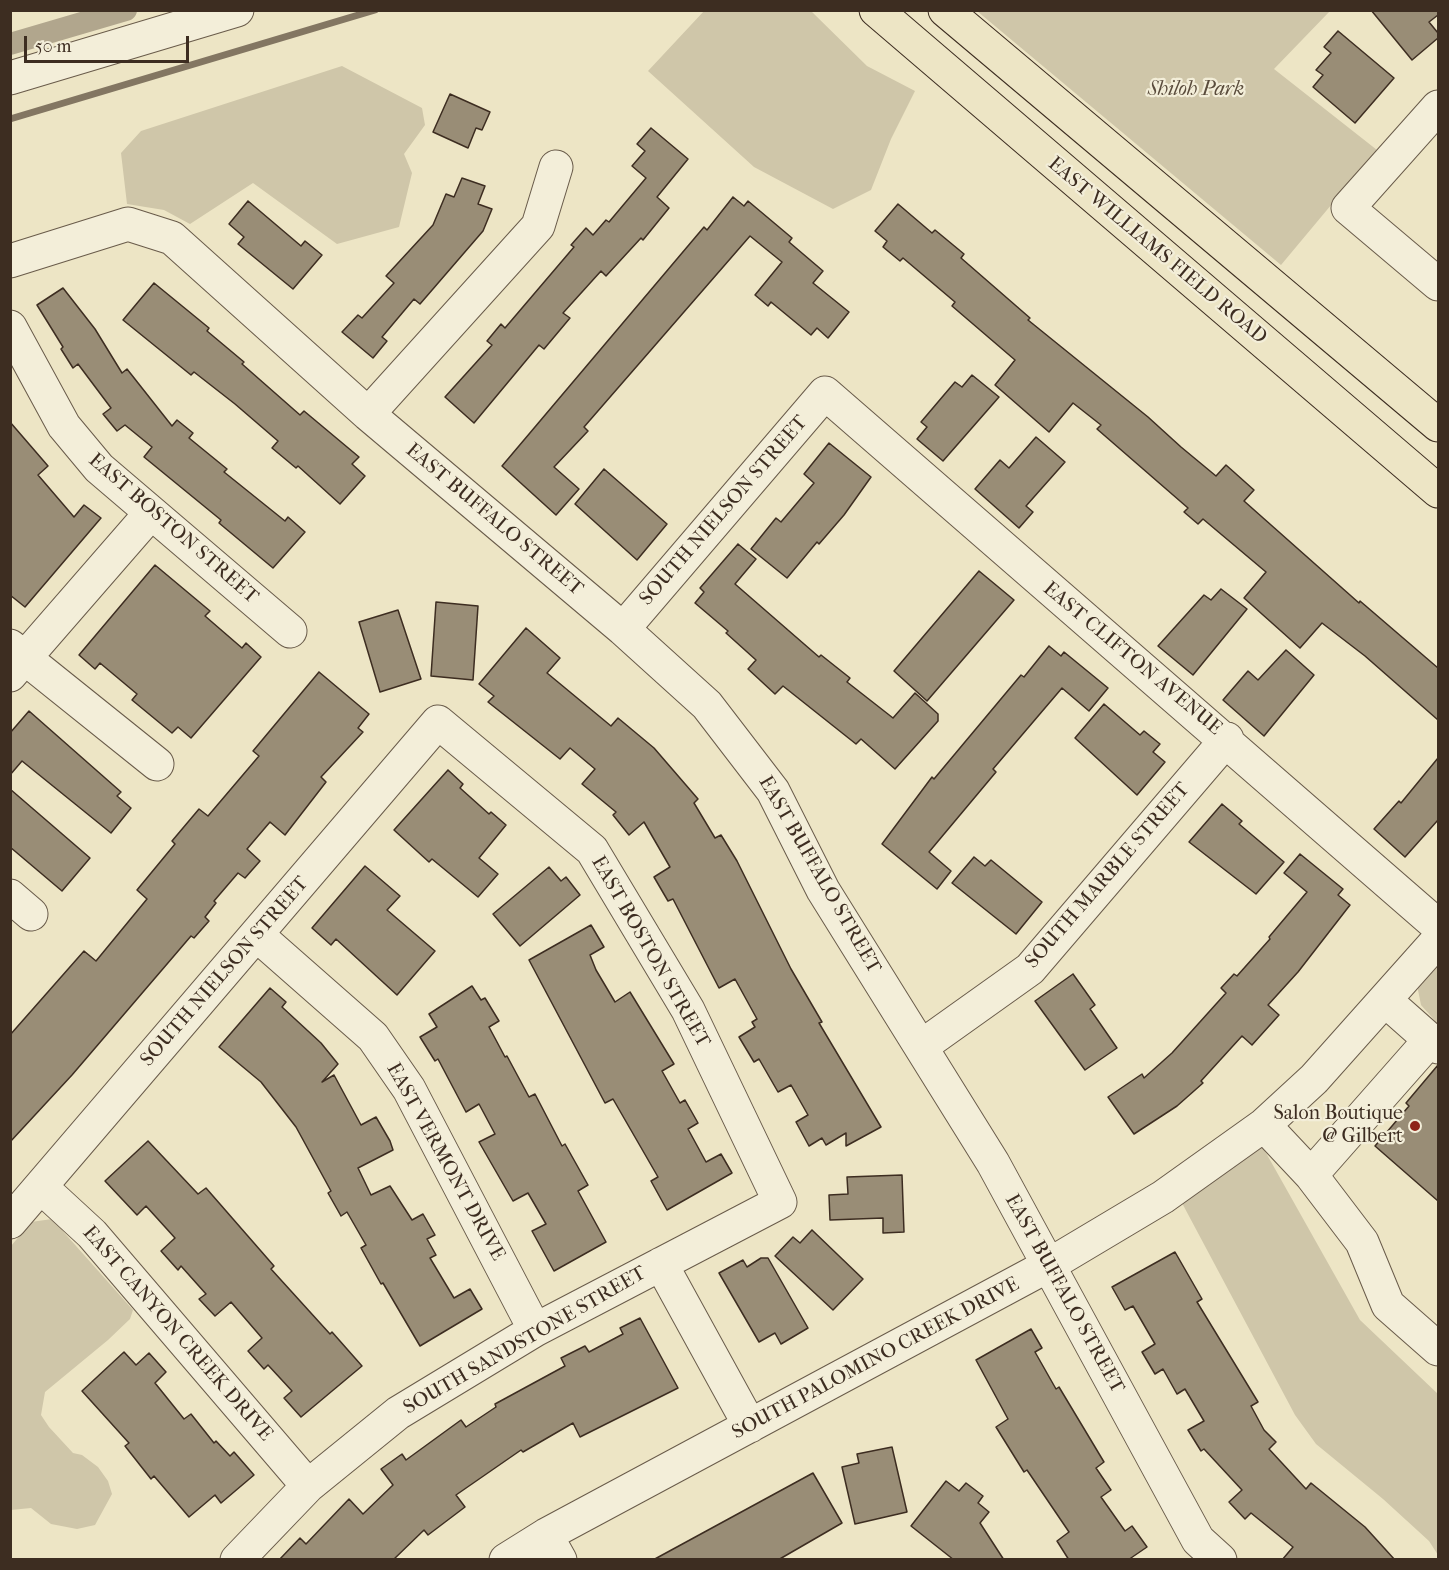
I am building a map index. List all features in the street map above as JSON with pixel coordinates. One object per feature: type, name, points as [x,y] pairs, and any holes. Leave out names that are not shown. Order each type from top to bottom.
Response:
[{"type":"main road","name":"EAST WILLIAMS FIELD ROAD","points":[[876,10],[1438,491]]},
{"type":"main road","points":[[945,10],[1438,426]]},
{"type":"street","points":[[10,78],[237,10]]},
{"type":"street","points":[[1438,107],[1348,208],[1438,284]]},
{"type":"street","points":[[368,414],[538,226],[556,167]]},
{"type":"street","name":"EAST BUFFALO STREET","points":[[10,261],[128,224],[172,238],[368,414],[623,629],[707,705],[773,790],[823,890],[993,1163],[1198,1540],[1220,1560]]},
{"type":"street","name":"EAST BOSTON STREET","points":[[10,327],[64,426],[99,468],[150,514],[290,631]]},
{"type":"street","name":"SOUTH NIELSON STREET","points":[[623,629],[825,393]]},
{"type":"street","name":"EAST CLIFTON AVENUE","points":[[825,393],[1119,650],[1227,739],[1269,780],[1438,926]]},
{"type":"street","points":[[150,514],[15,660],[157,764]]},
{"type":"street","name":"EAST BOSTON STREET","points":[[438,722],[592,850],[688,1010],[780,1202]]},
{"type":"street","name":"SOUTH NIELSON STREET","points":[[10,1222],[438,722]]},
{"type":"street","name":"SOUTH MARBLE STREET","points":[[922,1046],[1030,969],[1227,739]]},
{"type":"street","name":"EAST VERMONT DRIVE","points":[[257,935],[373,1037],[409,1089],[535,1330]]},
{"type":"street","name":"SOUTH PALOMINO CREEK DRIVE","points":[[506,1560],[553,1547],[750,1426],[1049,1265],[1163,1197],[1264,1125],[1314,1079],[1386,1001],[1438,940]]},
{"type":"street","points":[[1311,1175],[1434,1044],[1386,1001]]},
{"type":"street","points":[[1264,1125],[1311,1175],[1362,1242],[1388,1305],[1438,1349]]},
{"type":"street","name":"EAST CANYON CREEK DRIVE","points":[[41,1187],[92,1233],[309,1486]]},
{"type":"street","name":"SOUTH SANDSTONE STREET","points":[[237,1560],[309,1486],[398,1413],[535,1330],[780,1202]]},
{"type":"street","points":[[661,1264],[750,1426]]},
{"type":"green space","points":[[704,11],[811,11],[867,66],[915,91],[891,139],[871,190],[833,209],[754,167],[648,71]]},
{"type":"green space","name":"Shiloh Park","points":[[977,11],[1330,11],[1274,69],[1377,150],[1281,265]]},
{"type":"green space","points":[[342,66],[422,108],[425,125],[404,154],[412,173],[399,227],[337,244],[253,183],[190,224],[164,210],[127,204],[121,153],[141,131]]},
{"type":"green space","points":[[1438,961],[1438,1024],[1421,1005],[1417,985]]},
{"type":"green space","points":[[1261,1144],[1360,1320],[1438,1394],[1438,1555],[1429,1541],[1383,1499],[1316,1444],[1295,1415],[1182,1203]]},
{"type":"green space","points":[[52,1219],[133,1310],[130,1319],[108,1340],[45,1392],[41,1415],[73,1453],[82,1455],[98,1467],[108,1481],[112,1494],[95,1525],[77,1529],[51,1524],[31,1508],[11,1510],[11,1246],[31,1222]]},
{"type":"building","points":[[1371,10],[1438,10],[1438,15],[1429,22],[1438,33],[1438,38],[1412,60]]},
{"type":"building","points":[[1338,31],[1394,78],[1355,123],[1313,87],[1323,75],[1316,70],[1331,53],[1324,47]]},
{"type":"building","points":[[450,94],[490,112],[482,130],[476,128],[468,148],[433,132]]},
{"type":"building","points":[[651,128],[688,159],[657,197],[669,208],[643,240],[641,238],[606,276],[601,271],[563,313],[570,318],[544,349],[539,345],[474,423],[445,397],[492,345],[487,341],[501,324],[505,328],[574,247],[571,245],[586,228],[593,235],[606,220],[609,222],[646,178],[632,166],[645,151],[637,144]]},
{"type":"building","points":[[462,178],[485,186],[478,204],[492,209],[483,231],[420,304],[414,299],[382,337],[387,341],[373,358],[342,332],[358,315],[362,318],[394,283],[386,276],[433,225],[446,194],[454,197]]},
{"type":"building","points":[[733,197],[744,206],[748,201],[792,238],[789,242],[823,271],[813,283],[849,312],[828,338],[817,328],[811,335],[771,302],[768,306],[755,295],[782,262],[750,236],[584,427],[588,431],[554,467],[579,489],[556,515],[502,466],[704,227],[707,230]]},
{"type":"building","points":[[248,201],[301,246],[305,241],[322,255],[293,289],[238,244],[244,237],[229,224]]},
{"type":"building","points":[[898,204],[932,233],[935,230],[964,254],[961,258],[1030,318],[1028,320],[1148,417],[1216,476],[1226,465],[1254,490],[1244,501],[1359,603],[1360,601],[1438,668],[1438,720],[1365,656],[1322,623],[1300,648],[1244,598],[1266,572],[1203,519],[1198,524],[1184,512],[1188,508],[1097,429],[1101,425],[1073,403],[1049,432],[995,385],[1015,360],[952,306],[955,302],[903,258],[900,261],[883,247],[887,241],[875,231]]},
{"type":"building","points":[[154,283],[209,328],[207,331],[300,415],[304,411],[359,457],[352,464],[365,476],[340,504],[298,466],[296,468],[272,448],[278,441],[235,404],[194,372],[191,375],[123,320]]},
{"type":"building","points":[[63,288],[95,329],[122,373],[127,369],[172,426],[177,420],[193,433],[189,438],[227,469],[224,472],[285,521],[288,517],[305,532],[273,568],[219,523],[221,520],[144,457],[152,447],[125,425],[117,431],[103,414],[111,408],[78,364],[73,368],[37,305]]},
{"type":"building","points":[[972,375],[999,397],[943,461],[917,439],[927,427],[921,422],[955,382],[962,387]]},
{"type":"building","points":[[10,422],[48,466],[38,475],[74,517],[84,505],[101,518],[25,607],[10,595]]},
{"type":"building","points":[[1036,437],[1065,462],[1026,506],[1033,512],[1019,528],[975,489],[1000,460],[1009,468]]},
{"type":"building","points":[[829,443],[871,477],[844,515],[819,544],[817,542],[787,578],[751,549],[776,518],[781,522],[814,483],[804,474]]},
{"type":"building","points":[[604,469],[667,524],[637,560],[575,504]]},
{"type":"building","points":[[738,544],[756,559],[735,584],[819,657],[821,655],[850,678],[847,682],[893,718],[915,693],[938,714],[938,721],[895,769],[861,739],[856,744],[783,686],[775,694],[748,669],[756,660],[726,633],[728,631],[695,603],[704,592],[700,588]]},
{"type":"building","points":[[155,565],[210,611],[205,616],[242,648],[246,643],[261,657],[191,738],[178,727],[172,733],[132,700],[137,694],[100,663],[95,669],[79,655]]},
{"type":"building","points":[[979,571],[1014,600],[927,701],[894,671]]},
{"type":"building","points":[[1221,589],[1247,609],[1193,675],[1158,646],[1204,595],[1211,600]]},
{"type":"building","points":[[436,602],[478,606],[473,680],[431,676]]},
{"type":"building","points":[[398,610],[421,679],[380,692],[359,622]]},
{"type":"building","points":[[526,628],[560,658],[547,673],[611,726],[618,718],[654,748],[698,799],[694,803],[715,838],[721,835],[737,861],[791,969],[822,1022],[819,1023],[881,1127],[846,1146],[846,1133],[826,1145],[822,1138],[809,1146],[796,1122],[808,1115],[791,1085],[778,1092],[759,1059],[754,1062],[739,1037],[755,1027],[752,1022],[757,1019],[735,979],[719,988],[673,899],[668,901],[654,877],[670,867],[644,822],[629,835],[613,815],[616,812],[582,784],[595,769],[570,748],[560,759],[488,702],[494,696],[479,684]]},
{"type":"building","points":[[1049,646],[1061,656],[1064,652],[1108,688],[1089,711],[1062,688],[993,769],[996,772],[929,852],[951,871],[937,889],[882,844],[932,777],[934,779],[1021,675],[1024,677]]},
{"type":"building","points":[[1286,650],[1314,675],[1264,736],[1223,700],[1248,671],[1258,680]]},
{"type":"building","points":[[319,672],[369,714],[358,728],[363,732],[321,777],[326,782],[285,835],[270,822],[247,849],[260,861],[245,878],[238,873],[214,901],[216,903],[205,917],[209,921],[194,938],[191,936],[72,1075],[10,1142],[10,1035],[84,951],[96,961],[147,899],[137,890],[175,844],[172,841],[199,809],[208,816],[259,756],[253,751]]},
{"type":"building","points":[[1104,704],[1140,735],[1144,731],[1160,744],[1153,752],[1165,762],[1137,795],[1075,738]]},
{"type":"building","points":[[29,711],[121,792],[117,796],[131,808],[111,833],[22,761],[10,775],[10,733]]},
{"type":"building","points":[[1438,758],[1438,820],[1405,857],[1374,829],[1399,801],[1401,803]]},
{"type":"building","points":[[448,770],[463,784],[460,788],[489,814],[491,812],[506,825],[479,858],[498,874],[478,897],[432,859],[429,862],[394,830]]},
{"type":"building","points":[[10,789],[90,858],[62,891],[10,847]]},
{"type":"building","points":[[1222,804],[1242,821],[1239,824],[1284,862],[1256,894],[1189,842]]},
{"type":"building","points":[[1300,854],[1343,889],[1338,895],[1350,905],[1298,972],[1268,1005],[1279,1015],[1252,1045],[1242,1036],[1201,1081],[1203,1083],[1177,1106],[1134,1134],[1108,1097],[1142,1074],[1144,1078],[1172,1053],[1226,993],[1221,988],[1234,974],[1237,976],[1270,939],[1269,937],[1307,892],[1284,873]]},
{"type":"building","points":[[974,857],[985,866],[991,860],[1042,902],[1016,934],[952,883]]},
{"type":"building","points":[[365,866],[400,896],[387,910],[435,951],[397,995],[336,939],[331,945],[312,928]]},
{"type":"building","points":[[549,867],[561,881],[566,877],[580,895],[520,946],[493,914]]},
{"type":"building","points":[[591,925],[604,947],[590,955],[596,970],[615,1002],[630,992],[674,1064],[662,1071],[680,1103],[685,1100],[698,1123],[688,1129],[706,1162],[721,1154],[732,1173],[667,1210],[651,1181],[658,1177],[613,1099],[605,1103],[529,960]]},
{"type":"building","points":[[1073,974],[1095,1005],[1090,1009],[1117,1048],[1085,1070],[1035,1001]]},
{"type":"building","points":[[472,986],[481,1000],[485,998],[499,1021],[489,1027],[505,1057],[507,1056],[529,1097],[535,1094],[562,1146],[565,1144],[588,1185],[578,1191],[606,1242],[554,1271],[532,1231],[546,1224],[528,1193],[513,1201],[479,1142],[495,1134],[479,1104],[466,1112],[438,1059],[435,1061],[420,1037],[437,1027],[429,1014]]},
{"type":"building","points":[[270,988],[286,1002],[282,1007],[321,1043],[338,1064],[322,1082],[334,1075],[361,1125],[376,1117],[390,1141],[393,1150],[358,1168],[371,1195],[390,1186],[412,1220],[423,1214],[435,1235],[427,1239],[436,1255],[430,1258],[454,1298],[470,1289],[482,1309],[420,1346],[361,1248],[366,1245],[347,1212],[341,1216],[328,1193],[331,1191],[296,1127],[261,1082],[219,1047]]},
{"type":"building","name":"Salon Boutique @ Gilbert","points":[[1438,1065],[1438,1201],[1375,1146],[1409,1106],[1406,1103]]},
{"type":"building","points":[[148,1141],[198,1194],[206,1188],[274,1266],[271,1269],[362,1366],[301,1417],[284,1398],[292,1391],[268,1365],[264,1369],[248,1351],[262,1338],[231,1302],[215,1316],[199,1299],[206,1294],[181,1266],[178,1270],[161,1251],[175,1238],[146,1206],[137,1215],[105,1181]]},
{"type":"building","points":[[902,1175],[904,1232],[883,1233],[883,1218],[830,1220],[829,1195],[848,1194],[847,1177]]},
{"type":"building","points":[[812,1230],[863,1279],[833,1310],[775,1256],[793,1237],[800,1243]]},
{"type":"building","points":[[1175,1252],[1202,1299],[1197,1302],[1258,1402],[1251,1406],[1264,1430],[1276,1442],[1269,1449],[1306,1489],[1311,1483],[1365,1527],[1395,1560],[1282,1560],[1293,1547],[1251,1513],[1245,1519],[1229,1502],[1242,1490],[1204,1449],[1201,1451],[1188,1430],[1204,1421],[1185,1389],[1177,1394],[1163,1369],[1155,1374],[1142,1352],[1155,1344],[1133,1306],[1125,1310],[1112,1287]]},
{"type":"building","points":[[761,1258],[768,1258],[808,1328],[781,1344],[775,1333],[759,1342],[719,1273],[743,1260],[747,1267]]},
{"type":"building","points":[[640,1318],[678,1388],[580,1437],[573,1423],[523,1452],[521,1450],[456,1495],[465,1507],[428,1535],[424,1530],[393,1560],[279,1560],[300,1538],[306,1544],[349,1499],[363,1514],[393,1485],[381,1469],[402,1454],[406,1460],[461,1420],[466,1427],[496,1407],[495,1404],[565,1366],[561,1358],[585,1346],[589,1352],[623,1334],[620,1328]]},
{"type":"building","points":[[1031,1329],[1042,1348],[1035,1352],[1056,1389],[1059,1387],[1104,1462],[1096,1468],[1111,1490],[1101,1497],[1125,1531],[1132,1526],[1147,1547],[1128,1560],[1069,1560],[1057,1541],[1069,1532],[1027,1470],[1024,1472],[996,1427],[1008,1419],[976,1360]]},
{"type":"building","points":[[124,1352],[136,1365],[149,1353],[166,1372],[155,1383],[184,1419],[191,1414],[214,1443],[216,1441],[230,1456],[234,1452],[254,1475],[221,1503],[215,1495],[189,1517],[154,1476],[151,1479],[125,1446],[129,1443],[82,1391]]},
{"type":"building","points":[[892,1447],[907,1512],[855,1524],[842,1467],[859,1463],[857,1454]]},
{"type":"building","points":[[813,1473],[842,1523],[778,1560],[653,1560]]},
{"type":"building","points":[[946,1481],[959,1491],[966,1483],[983,1496],[978,1503],[989,1512],[980,1523],[1004,1560],[954,1560],[911,1526]]},
{"type":"waterway","points":[[10,44],[126,10]]},
{"type":"waterway","points":[[10,119],[375,10]]},
{"type":"place","name":"Salon Boutique @ Gilbert","points":[[1415,1126]]}]
